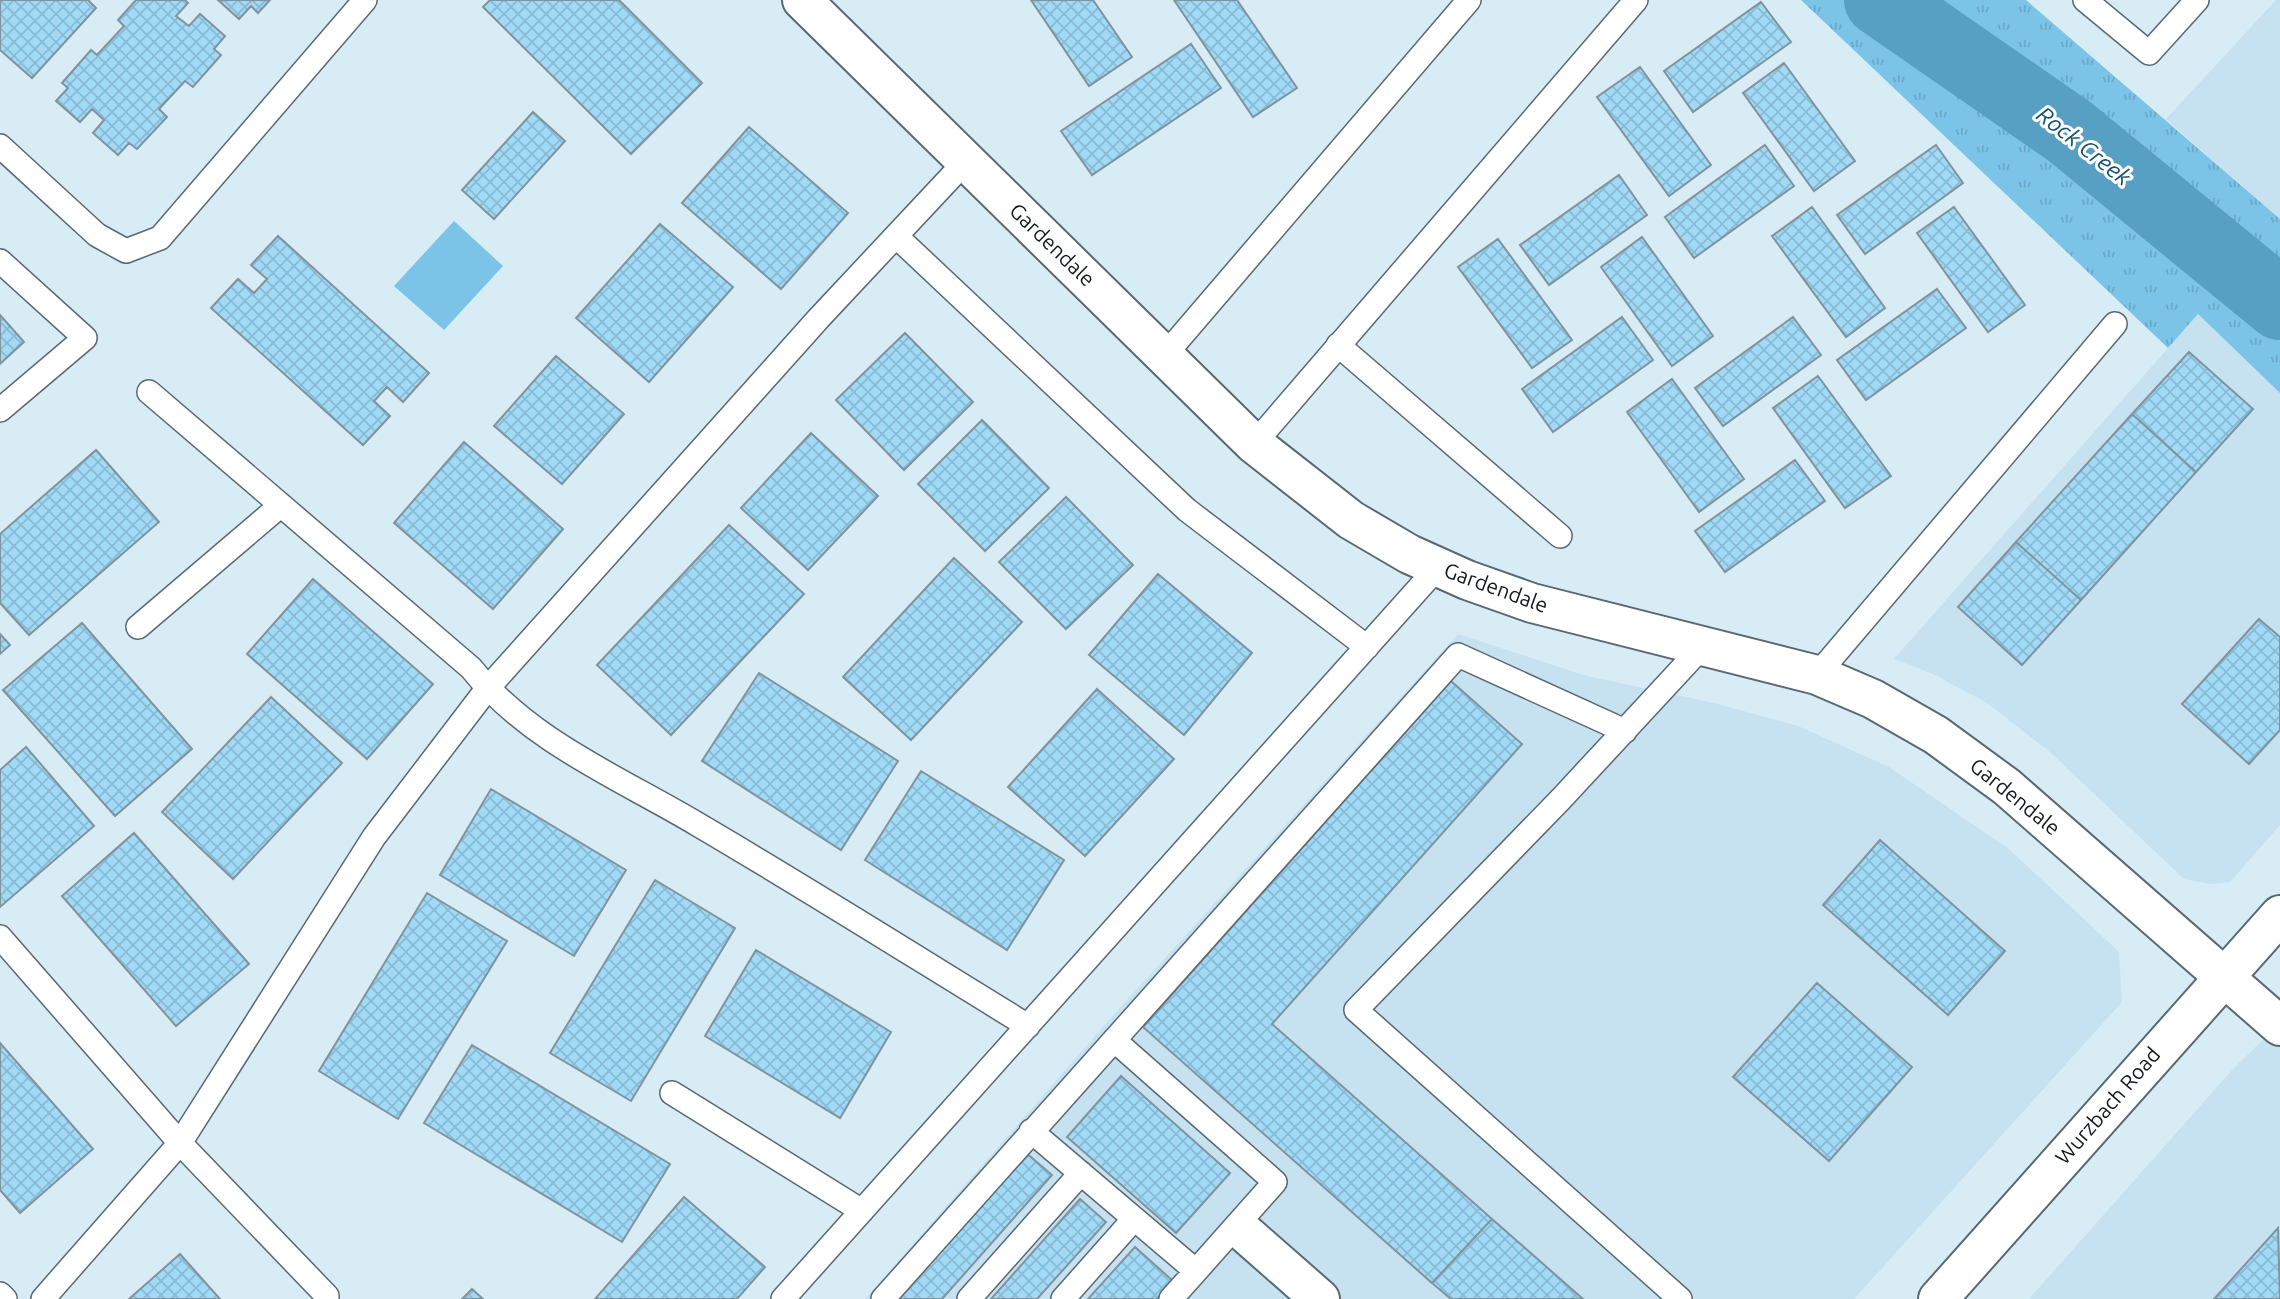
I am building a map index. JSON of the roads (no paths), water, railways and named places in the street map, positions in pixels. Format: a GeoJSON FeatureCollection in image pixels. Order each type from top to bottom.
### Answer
{"type":"FeatureCollection","features":[{"type":"Feature","properties":{"kind":"street","name":"Gardendale"},"geometry":{"type":"LineString","coordinates":[[802,0],[1254,444],[1352,520],[1409,554],[1532,603],[1817,675],[1873,699],[1936,735],[2007,787],[2280,1026]]}},
{"type":"Feature","properties":{"kind":"street","name":"Wurzbach Road"},"geometry":{"type":"LineString","coordinates":[[1938,1299],[2280,915]]}},
{"type":"Feature","properties":{"kind":"street"},"geometry":{"type":"LineString","coordinates":[[1241,1230],[1320,1299]]}},
{"type":"Feature","properties":{"kind":"lane"},"geometry":{"type":"LineString","coordinates":[[0,146],[97,235],[126,251],[160,238],[365,0]]}},
{"type":"Feature","properties":{"kind":"lane"},"geometry":{"type":"LineString","coordinates":[[1165,355],[1469,0]]}},
{"type":"Feature","properties":{"kind":"lane"},"geometry":{"type":"LineString","coordinates":[[1254,444],[1636,0]]}},
{"type":"Feature","properties":{"kind":"lane"},"geometry":{"type":"LineString","coordinates":[[2085,0],[2149,53],[2197,0]]}},
{"type":"Feature","properties":{"kind":"lane"},"geometry":{"type":"LineString","coordinates":[[43,1299],[180,1143],[374,837],[487,689],[966,161]]}},
{"type":"Feature","properties":{"kind":"lane"},"geometry":{"type":"LineString","coordinates":[[896,236],[1187,510],[1367,647]]}},
{"type":"Feature","properties":{"kind":"lane"},"geometry":{"type":"LineString","coordinates":[[0,261],[85,338],[0,411]]}},
{"type":"Feature","properties":{"kind":"lane"},"geometry":{"type":"LineString","coordinates":[[1817,675],[2115,324]]}},
{"type":"Feature","properties":{"kind":"lane"},"geometry":{"type":"LineString","coordinates":[[1338,345],[1560,536]]}},
{"type":"Feature","properties":{"kind":"lane"},"geometry":{"type":"LineString","coordinates":[[149,392],[471,668],[487,689],[528,727],[698,824],[1028,1026]]}},
{"type":"Feature","properties":{"kind":"lane"},"geometry":{"type":"LineString","coordinates":[[138,627],[281,505]]}},
{"type":"Feature","properties":{"kind":"lane"},"geometry":{"type":"LineString","coordinates":[[783,1299],[1438,567]]}},
{"type":"Feature","properties":{"kind":"lane"},"geometry":{"type":"LineString","coordinates":[[1680,1299],[1356,1010],[1625,731],[1702,647]]}},
{"type":"Feature","properties":{"kind":"lane"},"geometry":{"type":"LineString","coordinates":[[883,1299],[1458,655],[1625,731]]}},
{"type":"Feature","properties":{"kind":"lane"},"geometry":{"type":"LineString","coordinates":[[0,937],[180,1143],[327,1296]]}},
{"type":"Feature","properties":{"kind":"lane"},"geometry":{"type":"LineString","coordinates":[[1114,1040],[1275,1182],[1241,1230],[1196,1270],[1171,1299]]}},
{"type":"Feature","properties":{"kind":"lane"},"geometry":{"type":"LineString","coordinates":[[672,1093],[862,1211]]}},
{"type":"Feature","properties":{"kind":"lane"},"geometry":{"type":"LineString","coordinates":[[1031,1131],[1196,1270]]}},
{"type":"Feature","properties":{"kind":"lane"},"geometry":{"type":"LineString","coordinates":[[969,1299],[1081,1173]]}},
{"type":"Feature","properties":{"kind":"lane"},"geometry":{"type":"LineString","coordinates":[[1063,1299],[1134,1219]]}},
{"type":"Feature","properties":{"kind":"lane"},"geometry":{"type":"LineString","coordinates":[[0,1294],[5,1299]]}},
{"type":"Feature","properties":{"kind":"waterway","name":"Rock Creek"},"geometry":{"type":"LineString","coordinates":[[1880,0],[2069,131],[2280,304]]}}]}
